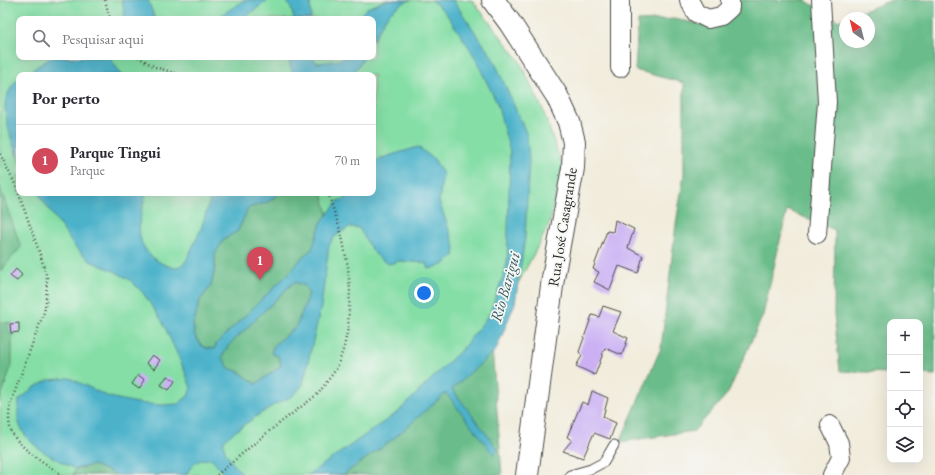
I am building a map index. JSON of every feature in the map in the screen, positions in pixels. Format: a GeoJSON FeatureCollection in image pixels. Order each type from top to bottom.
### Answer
{"type":"FeatureCollection","features":[{"type":"Feature","properties":{"kind":"street","name":"Rua José Casagrande"},"geometry":{"type":"LineString","coordinates":[[493,0],[510,23],[557,96],[568,122],[574,142],[573,168],[553,278],[526,475]]}},
{"type":"Feature","properties":{"kind":"street"},"geometry":{"type":"LineString","coordinates":[[620,0],[620,68]]}},
{"type":"Feature","properties":{"kind":"street"},"geometry":{"type":"LineString","coordinates":[[689,0],[696,13],[708,19],[721,16],[730,8],[730,0]]}},
{"type":"Feature","properties":{"kind":"street"},"geometry":{"type":"LineString","coordinates":[[817,234],[826,102],[821,0]]}},
{"type":"Feature","properties":{"kind":"street"},"geometry":{"type":"LineString","coordinates":[[830,425],[839,442],[841,458],[832,475]]}},
{"type":"Feature","properties":{"kind":"lane"},"geometry":{"type":"LineString","coordinates":[[570,475],[590,469],[604,462],[614,445]]}},
{"type":"Feature","properties":{"kind":"path"},"geometry":{"type":"LineString","coordinates":[[105,0],[109,16]]}},
{"type":"Feature","properties":{"kind":"path"},"geometry":{"type":"LineString","coordinates":[[143,60],[155,67],[171,72]]}},
{"type":"Feature","properties":{"kind":"path"},"geometry":{"type":"LineString","coordinates":[[0,154],[16,186]]}},
{"type":"Feature","properties":{"kind":"path"},"geometry":{"type":"LineString","coordinates":[[19,196],[47,278],[46,302],[44,312],[10,405],[9,421],[12,432],[22,446],[62,475]]}},
{"type":"Feature","properties":{"kind":"path"},"geometry":{"type":"LineString","coordinates":[[217,475],[268,432],[318,394],[337,368],[344,347],[350,310],[348,267],[342,236],[329,196]]}},
{"type":"Feature","properties":{"kind":"green space"},"geometry":{"type":"Polygon","coordinates":[[[0,0],[472,0],[519,60],[543,110],[563,168],[549,225],[491,335],[325,475],[0,475],[0,0]]]}},
{"type":"Feature","properties":{"kind":"green space"},"geometry":{"type":"Polygon","coordinates":[[[739,0],[805,0],[839,21],[839,48],[875,48],[875,12],[861,12],[892,0],[935,0],[935,375],[923,374],[923,319],[887,319],[887,373],[840,371],[834,314],[835,230],[787,210],[763,315],[728,393],[694,431],[620,442],[661,348],[676,224],[684,174],[684,83],[635,70],[638,21],[675,19],[713,27],[739,0]]]}},
{"type":"Feature","properties":{"kind":"green space"},"geometry":{"type":"Polygon","coordinates":[[[0,188],[21,247],[0,271],[0,188]]]}},
{"type":"Feature","properties":{"kind":"green space"},"geometry":{"type":"Polygon","coordinates":[[[276,196],[323,196],[328,214],[321,223],[312,250],[302,257],[293,269],[217,343],[214,349],[206,348],[201,345],[195,336],[193,325],[200,300],[211,286],[215,267],[214,254],[224,239],[238,231],[248,208],[268,202],[276,196]]]}},
{"type":"Feature","properties":{"kind":"green space"},"geometry":{"type":"Polygon","coordinates":[[[294,282],[304,285],[309,294],[296,328],[274,345],[271,353],[279,357],[281,366],[256,384],[239,372],[229,368],[222,358],[228,346],[294,282]]]}},
{"type":"Feature","properties":{"kind":"green space"},"geometry":{"type":"Polygon","coordinates":[[[0,322],[12,323],[12,364],[0,400],[0,322]]]}},
{"type":"Feature","properties":{"kind":"green space"},"geometry":{"type":"Polygon","coordinates":[[[491,335],[502,475],[328,475],[491,335]]]}},
{"type":"Feature","properties":{"kind":"green space"},"geometry":{"type":"Polygon","coordinates":[[[94,465],[117,475],[73,475],[75,469],[94,465]]]}},
{"type":"Feature","properties":{"kind":"water"},"geometry":{"type":"Polygon","coordinates":[[[122,0],[148,0],[154,16],[125,16],[122,0]]]}},
{"type":"Feature","properties":{"kind":"water"},"geometry":{"type":"Polygon","coordinates":[[[245,0],[268,0],[247,16],[220,16],[245,0]]]}},
{"type":"Feature","properties":{"kind":"water"},"geometry":{"type":"Polygon","coordinates":[[[286,0],[310,0],[311,16],[293,16],[291,8],[286,0]]]}},
{"type":"Feature","properties":{"kind":"water"},"geometry":{"type":"Polygon","coordinates":[[[387,0],[410,0],[396,8],[387,16],[376,36],[376,16],[359,16],[367,8],[387,0]]]}},
{"type":"Feature","properties":{"kind":"water","name":"Rio Barigui"},"geometry":{"type":"Polygon","coordinates":[[[431,0],[453,0],[493,58],[527,135],[529,161],[525,238],[515,303],[496,350],[452,389],[498,449],[494,455],[446,393],[393,439],[343,475],[308,475],[398,412],[464,347],[490,313],[507,265],[510,152],[497,103],[471,50],[445,12],[431,0]]]}},
{"type":"Feature","properties":{"kind":"water"},"geometry":{"type":"Polygon","coordinates":[[[47,60],[111,60],[120,72],[29,72],[47,60]]]}},
{"type":"Feature","properties":{"kind":"water"},"geometry":{"type":"Polygon","coordinates":[[[290,60],[314,60],[318,63],[340,60],[362,60],[353,72],[293,72],[290,67],[290,60]]]}},
{"type":"Feature","properties":{"kind":"water"},"geometry":{"type":"Polygon","coordinates":[[[16,82],[16,152],[10,133],[5,106],[9,91],[16,82]]]}},
{"type":"Feature","properties":{"kind":"water"},"geometry":{"type":"Polygon","coordinates":[[[418,147],[434,159],[443,174],[439,201],[455,247],[454,256],[443,265],[429,269],[426,263],[399,261],[389,264],[379,258],[368,244],[359,228],[349,227],[333,238],[329,246],[321,307],[303,384],[292,396],[265,411],[224,440],[227,455],[243,475],[225,475],[212,459],[196,462],[186,475],[117,475],[94,465],[75,469],[40,450],[26,436],[18,419],[19,400],[35,387],[49,380],[70,378],[109,397],[137,403],[160,405],[178,404],[188,396],[191,388],[162,321],[143,293],[130,280],[116,272],[90,261],[74,246],[40,196],[145,196],[140,218],[140,234],[142,242],[145,249],[151,256],[163,264],[176,268],[185,263],[201,229],[211,196],[276,196],[268,202],[248,208],[238,231],[224,239],[215,254],[215,267],[211,286],[200,300],[193,325],[195,336],[201,345],[206,348],[214,349],[217,343],[293,269],[302,257],[312,249],[321,223],[338,201],[349,196],[376,196],[376,161],[418,147]],[[294,282],[228,346],[222,357],[229,368],[239,372],[256,384],[281,366],[279,357],[271,353],[274,345],[296,327],[309,294],[304,285],[294,282]]]}},
{"type":"Feature","properties":{"kind":"building"},"geometry":{"type":"Polygon","coordinates":[[[615,220],[634,229],[628,248],[643,256],[638,273],[619,266],[610,290],[594,282],[599,272],[593,269],[607,231],[613,232],[615,220]]]}},
{"type":"Feature","properties":{"kind":"building"},"geometry":{"type":"Polygon","coordinates":[[[16,269],[22,275],[17,281],[10,276],[16,269]]]}},
{"type":"Feature","properties":{"kind":"building"},"geometry":{"type":"Polygon","coordinates":[[[603,306],[621,312],[613,331],[628,338],[622,355],[605,348],[595,375],[576,366],[582,356],[579,352],[592,315],[599,317],[603,306]]]}},
{"type":"Feature","properties":{"kind":"building"},"geometry":{"type":"Polygon","coordinates":[[[19,323],[19,332],[11,333],[10,324],[19,323]]]}},
{"type":"Feature","properties":{"kind":"building"},"geometry":{"type":"Polygon","coordinates":[[[152,355],[160,360],[154,369],[146,363],[152,355]]]}},
{"type":"Feature","properties":{"kind":"building"},"geometry":{"type":"Polygon","coordinates":[[[138,375],[145,380],[139,389],[132,384],[138,375]]]}},
{"type":"Feature","properties":{"kind":"building"},"geometry":{"type":"Polygon","coordinates":[[[167,376],[175,381],[169,390],[161,385],[167,376]]]}},
{"type":"Feature","properties":{"kind":"building"},"geometry":{"type":"Polygon","coordinates":[[[592,391],[608,398],[603,417],[616,423],[610,439],[594,433],[583,458],[563,451],[572,440],[567,437],[582,402],[588,405],[592,391]]]}},
{"type":"Feature","properties":{"kind":"place","name":"Parque Tingui"},"geometry":{"type":"Point","coordinates":[260,280]}}]}
